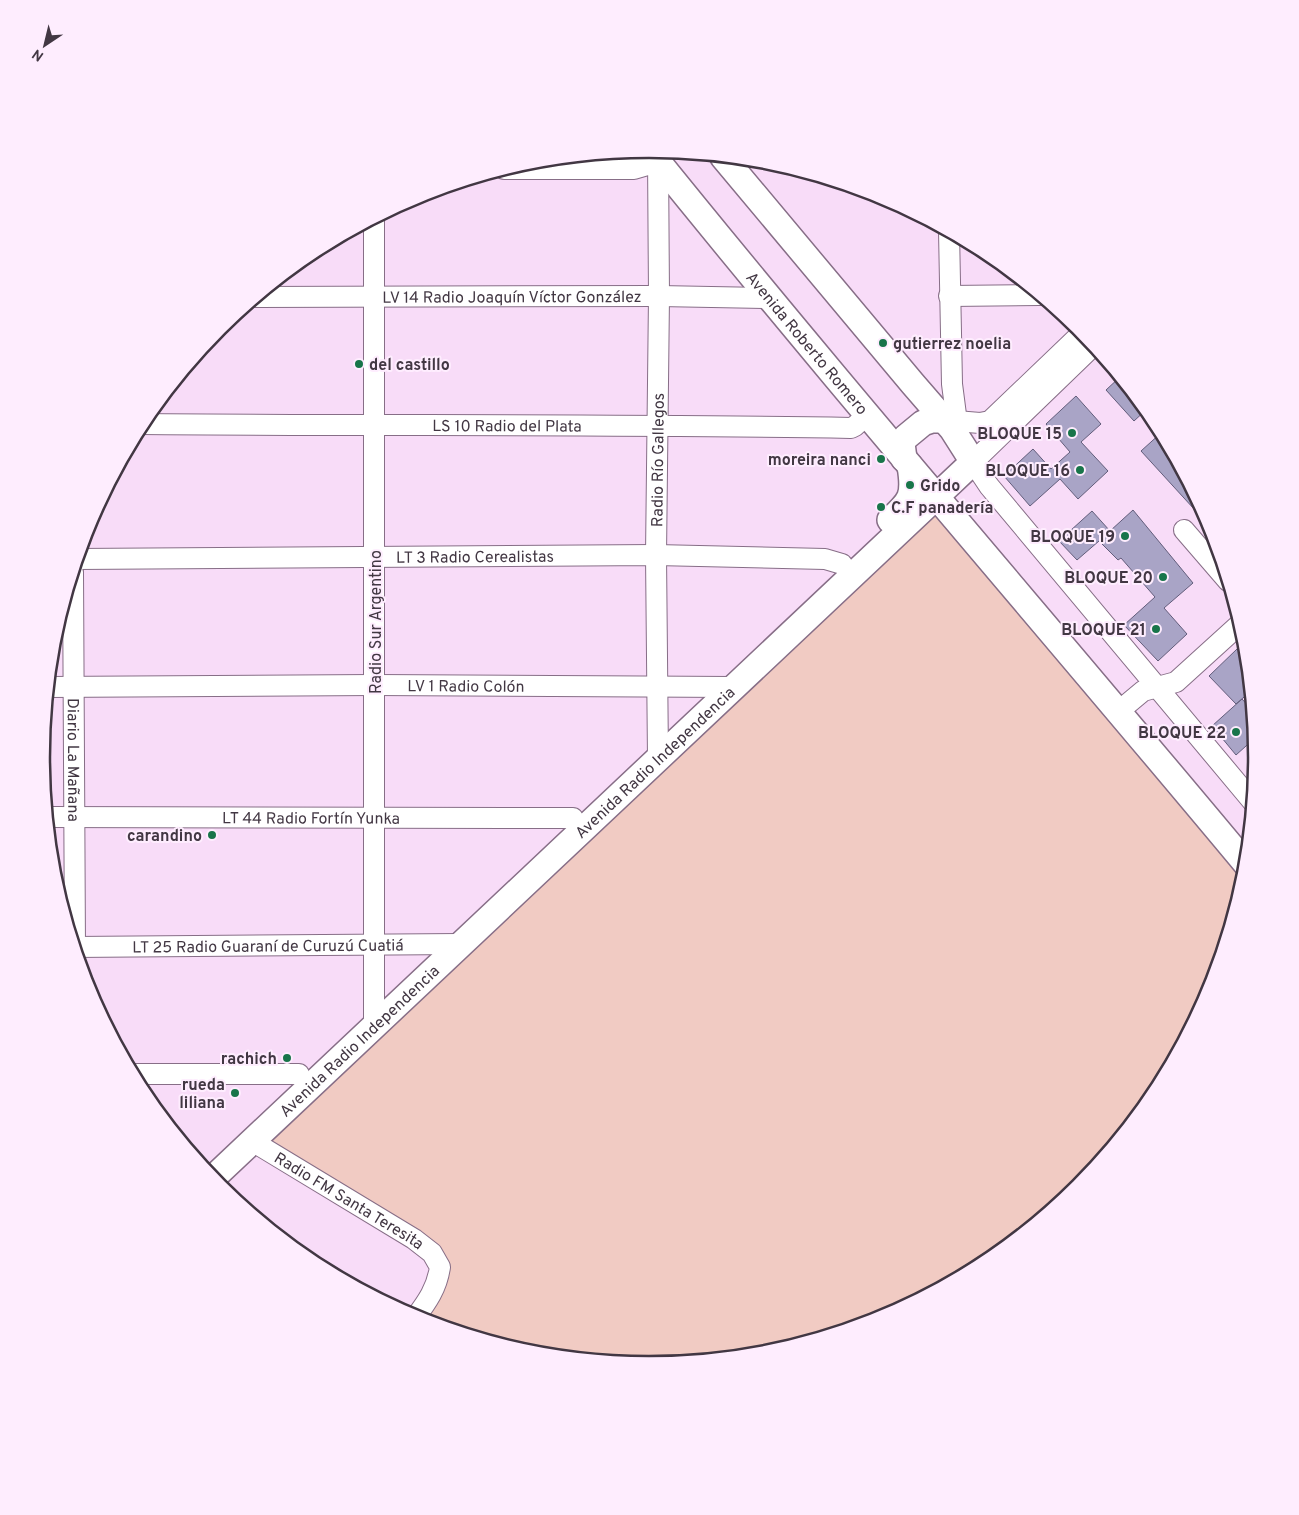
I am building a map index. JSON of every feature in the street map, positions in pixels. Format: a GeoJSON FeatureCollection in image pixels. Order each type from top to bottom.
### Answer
{"type":"FeatureCollection","features":[{"type":"Feature","properties":{"kind":"main road","name":"Avenida Roberto Romero"},"geometry":{"type":"LineString","coordinates":[[658,158],[770,298],[935,497],[1119,711],[1240,856]]}},
{"type":"Feature","properties":{"kind":"main road"},"geometry":{"type":"LineString","coordinates":[[729,163],[944,422],[973,462]]}},
{"type":"Feature","properties":{"kind":"main road","name":"Avenida Radio Independencia"},"geometry":{"type":"LineString","coordinates":[[722,687],[842,564],[905,505],[913,490],[902,443],[906,437],[944,422]]}},
{"type":"Feature","properties":{"kind":"main road","name":"Avenida Radio Independencia"},"geometry":{"type":"LineString","coordinates":[[218,1173],[373,1016],[722,687],[973,462]]}},
{"type":"Feature","properties":{"kind":"main road","name":"Avenida Roberto Romero"},"geometry":{"type":"LineString","coordinates":[[954,479],[950,488],[950,502],[968,536]]}},
{"type":"Feature","properties":{"kind":"main road","name":"Avenida Radio Independencia"},"geometry":{"type":"LineString","coordinates":[[450,944],[574,818],[658,748]]}},
{"type":"Feature","properties":{"kind":"main road","name":"Avenida Radio Independencia"},"geometry":{"type":"LineString","coordinates":[[206,1160],[299,1074],[373,1016]]}},
{"type":"Feature","properties":{"kind":"street"},"geometry":{"type":"LineString","coordinates":[[538,169],[634,169],[649,158]]}},
{"type":"Feature","properties":{"kind":"street","name":"Radio Río Gallegos"},"geometry":{"type":"LineString","coordinates":[[655,158],[659,296],[656,555],[658,748]]}},
{"type":"Feature","properties":{"kind":"street","name":"Radio Sur Argentino"},"geometry":{"type":"LineString","coordinates":[[373,1016],[375,817],[374,225]]}},
{"type":"Feature","properties":{"kind":"street"},"geometry":{"type":"LineString","coordinates":[[950,239],[949,296],[952,384],[948,392],[944,422],[980,423],[990,421],[1077,338]]}},
{"type":"Feature","properties":{"kind":"street"},"geometry":{"type":"LineString","coordinates":[[949,296],[1030,295]]}},
{"type":"Feature","properties":{"kind":"street","name":"LV 14 Radio Joaquín Víctor González"},"geometry":{"type":"LineString","coordinates":[[266,297],[659,296],[770,298]]}},
{"type":"Feature","properties":{"kind":"street","name":"Avenida Radio Independencia"},"geometry":{"type":"LineString","coordinates":[[973,462],[1089,350]]}},
{"type":"Feature","properties":{"kind":"street","name":"LS 10 Radio del Plata"},"geometry":{"type":"LineString","coordinates":[[151,424],[374,426],[658,424],[851,428],[868,414]]}},
{"type":"Feature","properties":{"kind":"street"},"geometry":{"type":"LineString","coordinates":[[973,462],[989,486],[1248,796]]}},
{"type":"Feature","properties":{"kind":"street"},"geometry":{"type":"LineString","coordinates":[[1184,530],[1219,570]]}},
{"type":"Feature","properties":{"kind":"street","name":"LT 3 Radio Cerealistas"},"geometry":{"type":"LineString","coordinates":[[84,559],[656,555],[826,559],[842,564]]}},
{"type":"Feature","properties":{"kind":"street","name":"Diario La Mañana"},"geometry":{"type":"LineString","coordinates":[[73,592],[75,928]]}},
{"type":"Feature","properties":{"kind":"street"},"geometry":{"type":"LineString","coordinates":[[1119,711],[1143,691],[1176,682],[1235,630]]}},
{"type":"Feature","properties":{"kind":"street","name":"LV 1 Radio Colón"},"geometry":{"type":"LineString","coordinates":[[54,687],[657,685],[722,687]]}},
{"type":"Feature","properties":{"kind":"street","name":"LT 44 Radio Fortín Yunka"},"geometry":{"type":"LineString","coordinates":[[53,817],[574,818]]}},
{"type":"Feature","properties":{"kind":"street","name":"LT 25 Radio Guaraní de Curuzú Cuatiá"},"geometry":{"type":"LineString","coordinates":[[81,947],[450,944]]}},
{"type":"Feature","properties":{"kind":"street"},"geometry":{"type":"LineString","coordinates":[[140,1074],[299,1074]]}},
{"type":"Feature","properties":{"kind":"street","name":"Radio FM Santa Teresita"},"geometry":{"type":"LineString","coordinates":[[252,1140],[414,1238],[432,1253],[440,1267],[438,1281],[431,1296],[420,1311]]}},
{"type":"Feature","properties":{"kind":"shaded area"},"geometry":{"type":"Polygon","coordinates":[[[934,504],[1238,867],[1229,913],[1217,950],[1187,1023],[1148,1091],[1100,1153],[1045,1208],[983,1256],[915,1295],[879,1311],[805,1337],[728,1352],[689,1356],[610,1356],[571,1352],[533,1345],[494,1337],[457,1325],[422,1312],[443,1267],[256,1141],[934,504]]]}},
{"type":"Feature","properties":{"kind":"building"},"geometry":{"type":"Polygon","coordinates":[[[1115,381],[1141,415],[1134,421],[1106,390],[1115,381]]]}},
{"type":"Feature","properties":{"kind":"building"},"geometry":{"type":"Polygon","coordinates":[[[1076,396],[1101,424],[1081,442],[1108,471],[1078,499],[1060,479],[1030,506],[1004,476],[1033,449],[1051,469],[1070,452],[1046,424],[1076,396]]]}},
{"type":"Feature","properties":{"kind":"building"},"geometry":{"type":"Polygon","coordinates":[[[1156,437],[1169,458],[1195,510],[1141,451],[1156,437]]]}},
{"type":"Feature","properties":{"kind":"building"},"geometry":{"type":"Polygon","coordinates":[[[1133,510],[1193,583],[1164,608],[1187,634],[1158,661],[1124,625],[1155,597],[1121,558],[1118,560],[1099,541],[1077,560],[1059,541],[1092,511],[1110,531],[1133,510]]]}},
{"type":"Feature","properties":{"kind":"building"},"geometry":{"type":"Polygon","coordinates":[[[1237,649],[1246,696],[1236,704],[1209,676],[1237,649]]]}},
{"type":"Feature","properties":{"kind":"building","name":"BLOQUE 22"},"geometry":{"type":"Polygon","coordinates":[[[1242,699],[1247,704],[1249,744],[1236,755],[1212,726],[1242,699]]]}},
{"type":"Feature","properties":{"kind":"place","name":"gutierrez noelia"},"geometry":{"type":"Point","coordinates":[883,343]}},
{"type":"Feature","properties":{"kind":"place","name":"del castillo"},"geometry":{"type":"Point","coordinates":[359,364]}},
{"type":"Feature","properties":{"kind":"place","name":"BLOQUE 15"},"geometry":{"type":"Point","coordinates":[1072,433]}},
{"type":"Feature","properties":{"kind":"place","name":"moreira nanci"},"geometry":{"type":"Point","coordinates":[881,459]}},
{"type":"Feature","properties":{"kind":"place","name":"BLOQUE 16"},"geometry":{"type":"Point","coordinates":[1080,470]}},
{"type":"Feature","properties":{"kind":"place","name":"Grido"},"geometry":{"type":"Point","coordinates":[910,485]}},
{"type":"Feature","properties":{"kind":"place","name":"C.F panadería"},"geometry":{"type":"Point","coordinates":[881,507]}},
{"type":"Feature","properties":{"kind":"place","name":"BLOQUE 19"},"geometry":{"type":"Point","coordinates":[1125,536]}},
{"type":"Feature","properties":{"kind":"place","name":"BLOQUE 20"},"geometry":{"type":"Point","coordinates":[1163,577]}},
{"type":"Feature","properties":{"kind":"place","name":"BLOQUE 21"},"geometry":{"type":"Point","coordinates":[1156,629]}},
{"type":"Feature","properties":{"kind":"place","name":"BLOQUE 22"},"geometry":{"type":"Point","coordinates":[1236,732]}},
{"type":"Feature","properties":{"kind":"place","name":"carandino"},"geometry":{"type":"Point","coordinates":[212,835]}},
{"type":"Feature","properties":{"kind":"place","name":"rachich"},"geometry":{"type":"Point","coordinates":[287,1058]}},
{"type":"Feature","properties":{"kind":"place","name":"rueda liliana"},"geometry":{"type":"Point","coordinates":[235,1093]}}]}
